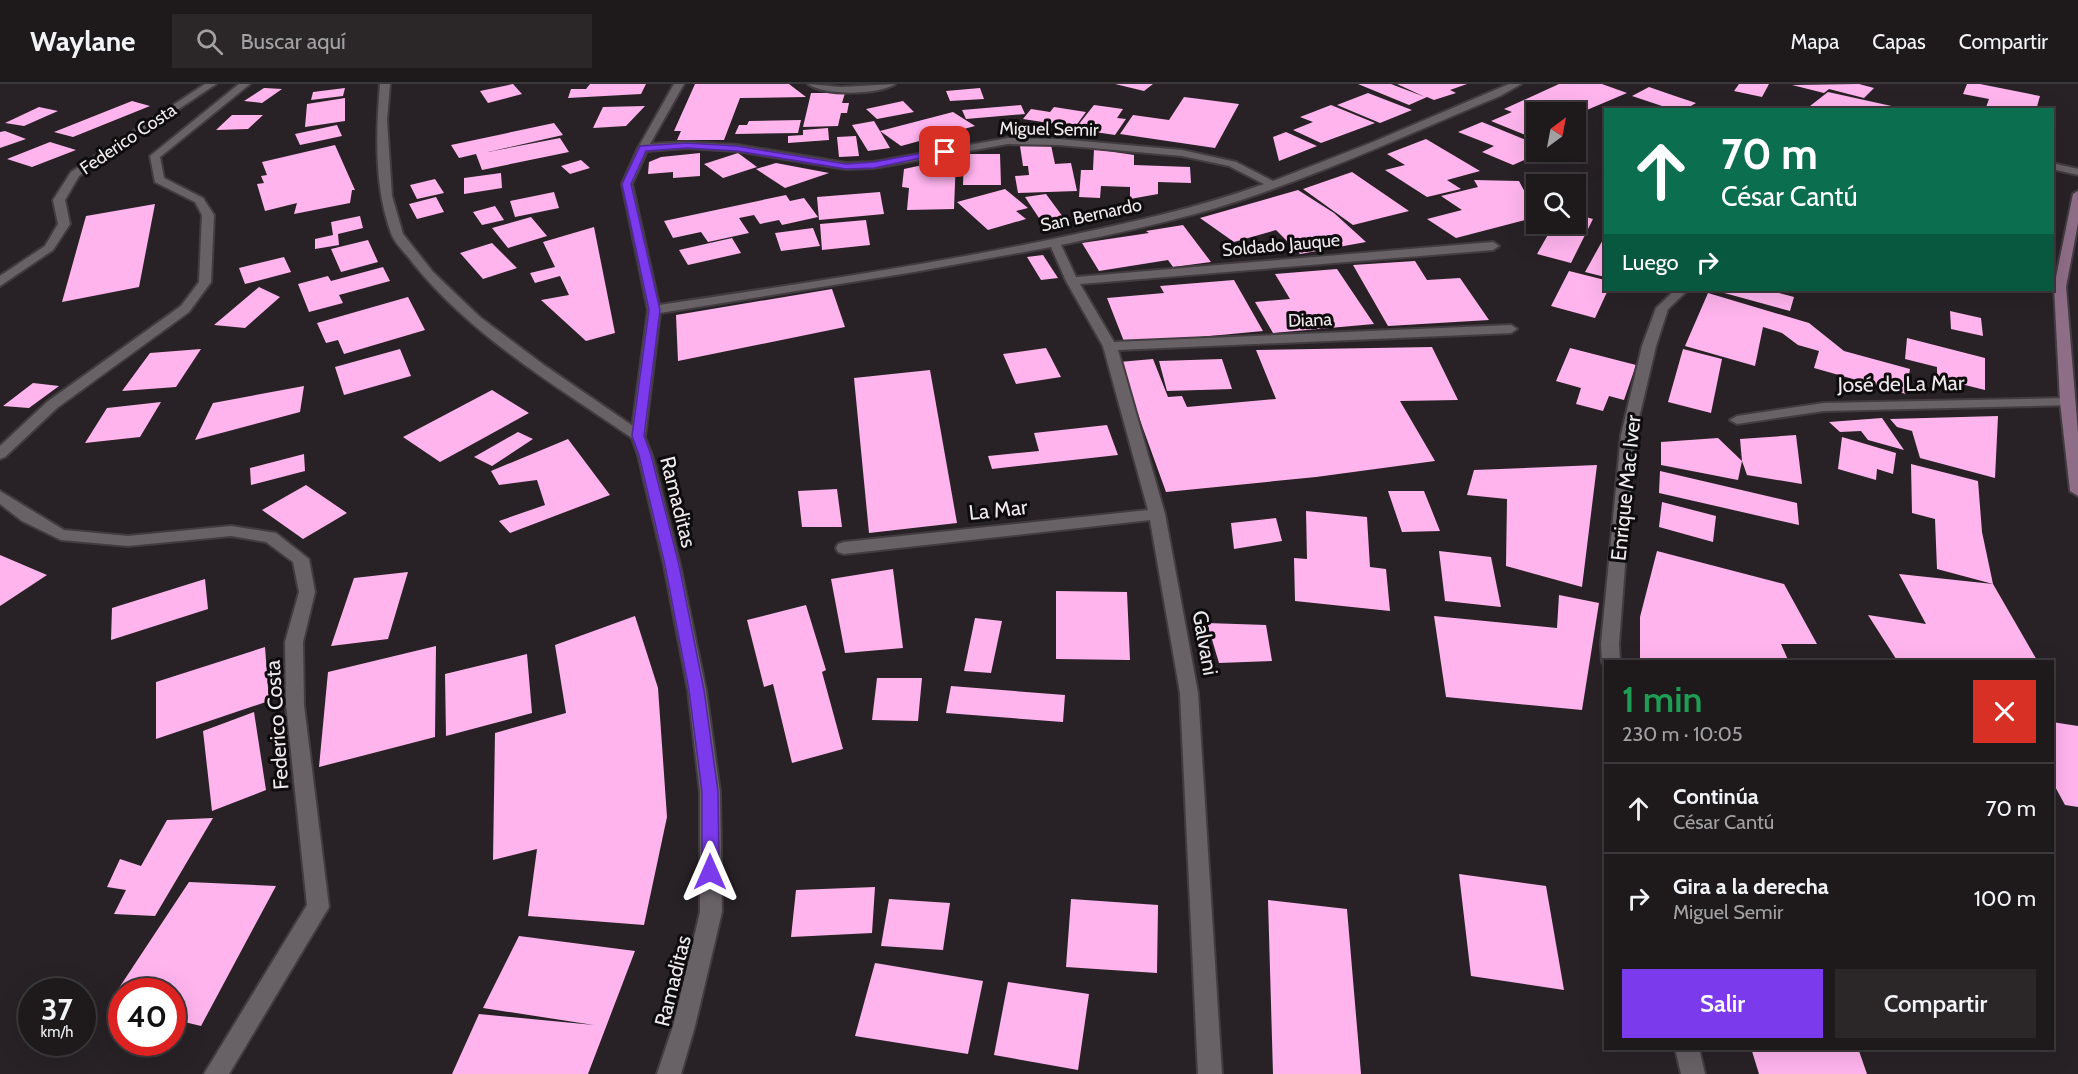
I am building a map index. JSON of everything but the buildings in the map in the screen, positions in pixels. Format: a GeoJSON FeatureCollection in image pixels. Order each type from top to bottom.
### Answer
{"type":"FeatureCollection","features":[{"type":"Feature","properties":{"kind":"main road"},"geometry":{"type":"LineString","coordinates":[[2078,194],[2056,286],[2078,491]]}},
{"type":"Feature","properties":{"kind":"street","name":"Federico Costa"},"geometry":{"type":"LineString","coordinates":[[0,282],[49,248],[64,224],[59,200],[75,174],[211,84]]}},
{"type":"Feature","properties":{"kind":"street","name":"Federico Costa"},"geometry":{"type":"LineString","coordinates":[[0,454],[52,405],[185,309],[205,282],[208,215],[199,200],[159,180],[155,156],[245,84]]}},
{"type":"Feature","properties":{"kind":"street","name":"Ramaditas"},"geometry":{"type":"LineString","coordinates":[[385,84],[382,120],[387,196],[397,235],[429,275],[475,320],[638,436],[645,455],[672,565],[697,690],[710,792],[711,912],[684,1026],[669,1074]]}},
{"type":"Feature","properties":{"kind":"street"},"geometry":{"type":"LineString","coordinates":[[638,436],[654,310],[627,184],[643,148],[680,84]]}},
{"type":"Feature","properties":{"kind":"street"},"geometry":{"type":"LineString","coordinates":[[813,84],[838,90],[890,84]]}},
{"type":"Feature","properties":{"kind":"street","name":"San Bernardo"},"geometry":{"type":"LineString","coordinates":[[654,310],[921,267],[1054,242],[1172,216],[1273,185],[1497,94],[1516,84]]}},
{"type":"Feature","properties":{"kind":"street","name":"Miguel Semir"},"geometry":{"type":"LineString","coordinates":[[643,148],[687,145],[737,148],[846,166],[874,165],[1008,141],[1059,142],[1182,153],[1232,164],[1273,185]]}},
{"type":"Feature","properties":{"kind":"street"},"geometry":{"type":"LineString","coordinates":[[2054,166],[2078,172]]}},
{"type":"Feature","properties":{"kind":"street","name":"Galvani"},"geometry":{"type":"LineString","coordinates":[[1054,242],[1072,281],[1110,346],[1157,514],[1189,693],[1210,1074]]}},
{"type":"Feature","properties":{"kind":"street","name":"Soldado Jauque"},"geometry":{"type":"LineString","coordinates":[[1072,281],[1492,246]]}},
{"type":"Feature","properties":{"kind":"street","name":"Enrique Mac Iver"},"geometry":{"type":"LineString","coordinates":[[1611,660],[1610,644],[1628,435],[1649,346],[1662,308],[1681,291]]}},
{"type":"Feature","properties":{"kind":"street","name":"Diana"},"geometry":{"type":"LineString","coordinates":[[1110,346],[1511,329]]}},
{"type":"Feature","properties":{"kind":"street","name":"José de La Mar"},"geometry":{"type":"LineString","coordinates":[[1737,420],[1824,407],[2067,402]]}},
{"type":"Feature","properties":{"kind":"street","name":"Federico Costa"},"geometry":{"type":"LineString","coordinates":[[0,496],[28,517],[62,535],[128,540],[231,531],[270,537],[301,559],[307,592],[294,642],[295,705],[318,907],[216,1074]]}},
{"type":"Feature","properties":{"kind":"street","name":"La Mar"},"geometry":{"type":"LineString","coordinates":[[844,548],[1157,514]]}},
{"type":"Feature","properties":{"kind":"street"},"geometry":{"type":"LineString","coordinates":[[1687,1050],[1693,1074]]}},
{"type":"Feature","properties":{"kind":"route"},"geometry":{"type":"LineString","coordinates":[[710,872],[710,792],[697,690],[672,565],[645,455],[638,436],[654,310],[632,216],[627,184],[643,148],[687,145],[737,148],[810,162],[846,166],[874,165],[945,152]]}}]}
